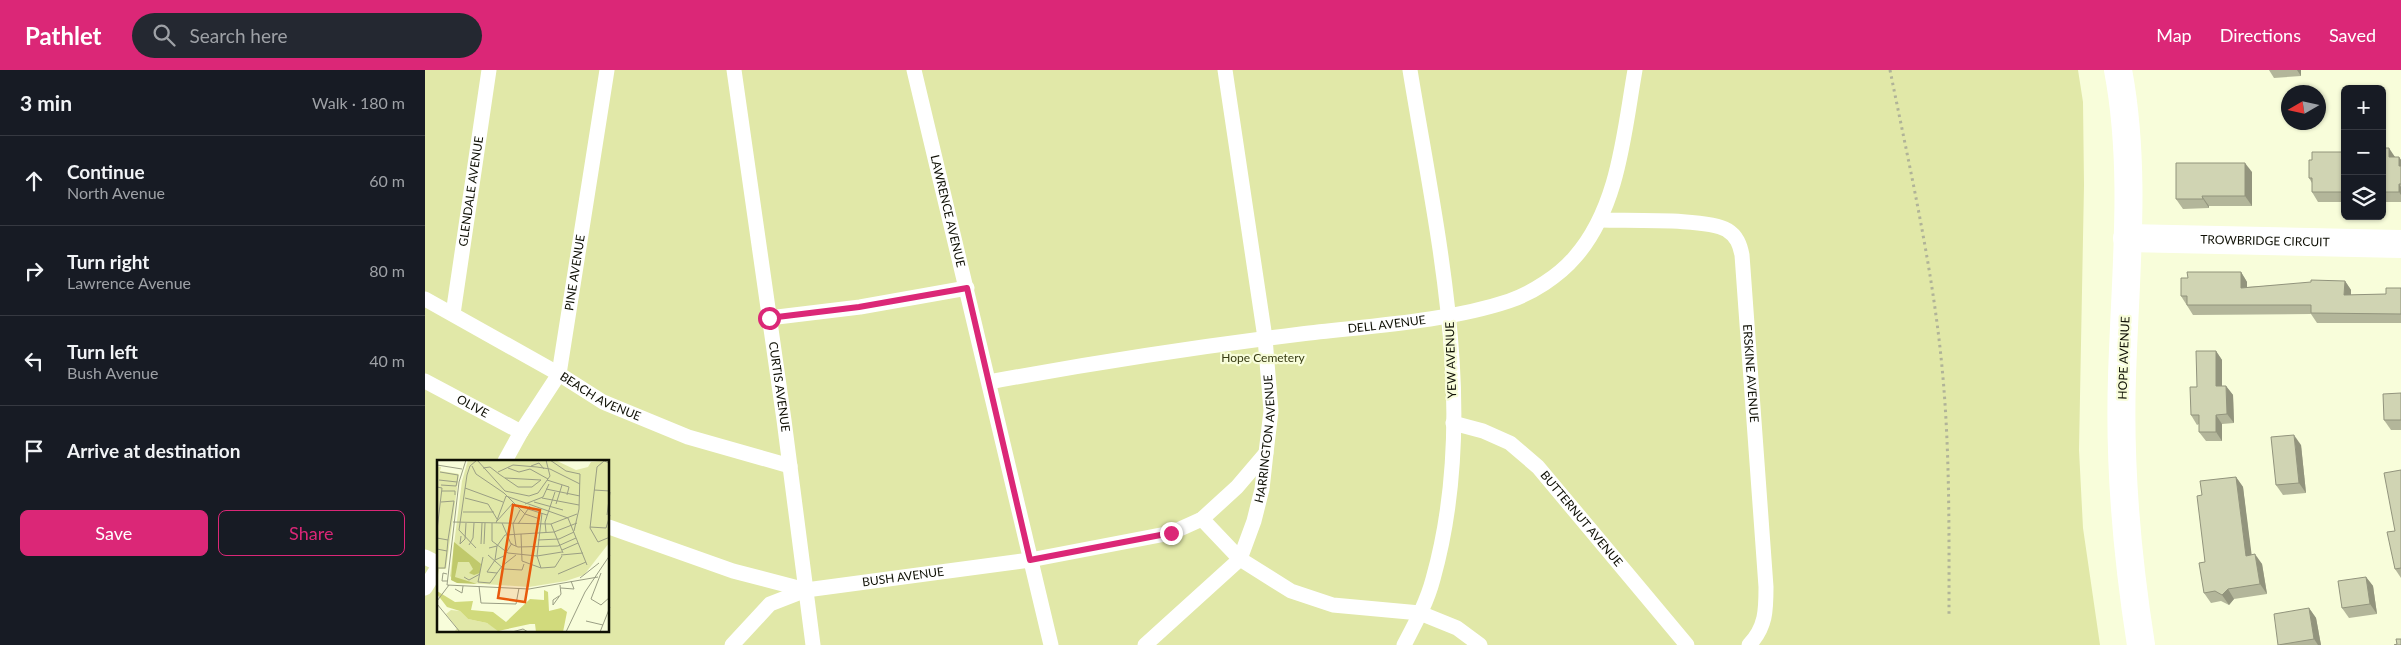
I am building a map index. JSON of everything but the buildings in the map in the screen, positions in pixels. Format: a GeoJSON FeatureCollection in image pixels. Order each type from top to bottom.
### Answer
{"type":"FeatureCollection","features":[{"type":"Feature","properties":{"kind":"main road","name":"HOPE AVENUE"},"geometry":{"type":"LineString","coordinates":[[2118,70],[2128,164],[2122,378],[2124,507],[2141,645]]}},
{"type":"Feature","properties":{"kind":"main road","name":"TROWBRIDGE CIRCUIT"},"geometry":{"type":"LineString","coordinates":[[2127,238],[2401,244]]}},
{"type":"Feature","properties":{"kind":"lane","name":"GLENDALE AVENUE"},"geometry":{"type":"LineString","coordinates":[[453,314],[489,70]]}},
{"type":"Feature","properties":{"kind":"lane","name":"PINE AVENUE"},"geometry":{"type":"LineString","coordinates":[[506,460],[521,432],[559,374],[607,70]]}},
{"type":"Feature","properties":{"kind":"lane","name":"CURTIS AVENUE"},"geometry":{"type":"LineString","coordinates":[[734,70],[790,466],[813,645]]}},
{"type":"Feature","properties":{"kind":"lane","name":"LAWRENCE AVENUE"},"geometry":{"type":"LineString","coordinates":[[914,70],[1051,645]]}},
{"type":"Feature","properties":{"kind":"lane","name":"HARRINGTON AVENUE"},"geometry":{"type":"LineString","coordinates":[[1145,645],[1240,559],[1254,521],[1262,489],[1271,411],[1265,338],[1225,70]]}},
{"type":"Feature","properties":{"kind":"lane","name":"YEW AVENUE"},"geometry":{"type":"LineString","coordinates":[[1404,645],[1433,581],[1445,532],[1453,423],[1450,315],[1411,70]]}},
{"type":"Feature","properties":{"kind":"lane","name":"DELL AVENUE"},"geometry":{"type":"LineString","coordinates":[[989,382],[1102,361],[1450,315],[1509,301],[1547,281],[1575,257],[1601,220],[1617,165],[1635,70]]}},
{"type":"Feature","properties":{"kind":"lane","name":"ERSKINE AVENUE"},"geometry":{"type":"LineString","coordinates":[[1601,220],[1697,223],[1726,229],[1739,241],[1743,255],[1766,587],[1766,618],[1758,636],[1749,645]]}},
{"type":"Feature","properties":{"kind":"lane"},"geometry":{"type":"LineString","coordinates":[[769,318],[859,307],[967,288]]}},
{"type":"Feature","properties":{"kind":"lane","name":"BEACH AVENUE"},"geometry":{"type":"LineString","coordinates":[[425,299],[559,374],[603,402],[688,437],[790,466]]}},
{"type":"Feature","properties":{"kind":"lane","name":"OLIVE"},"geometry":{"type":"LineString","coordinates":[[425,381],[521,432]]}},
{"type":"Feature","properties":{"kind":"lane","name":"BUTTERNUT AVENUE"},"geometry":{"type":"LineString","coordinates":[[1453,423],[1483,431],[1510,443],[1538,466],[1687,645]]}},
{"type":"Feature","properties":{"kind":"lane","name":"BUSH AVENUE"},"geometry":{"type":"LineString","coordinates":[[610,527],[733,572],[806,590],[1030,560],[1171,533],[1202,519],[1237,487],[1267,453]]}},
{"type":"Feature","properties":{"kind":"lane"},"geometry":{"type":"LineString","coordinates":[[1202,519],[1240,559],[1291,591],[1333,605],[1420,613],[1457,628],[1480,645]]}},
{"type":"Feature","properties":{"kind":"lane"},"geometry":{"type":"LineString","coordinates":[[425,557],[437,564]]}},
{"type":"Feature","properties":{"kind":"lane"},"geometry":{"type":"LineString","coordinates":[[425,588],[437,568]]}},
{"type":"Feature","properties":{"kind":"lane"},"geometry":{"type":"LineString","coordinates":[[732,645],[770,604],[806,590]]}},
{"type":"Feature","properties":{"kind":"path"},"geometry":{"type":"LineString","coordinates":[[1890,70],[1928,256],[1941,358],[1949,476],[1949,614]]}},
{"type":"Feature","properties":{"kind":"green space","name":"Hope Cemetery"},"geometry":{"type":"Polygon","coordinates":[[[425,70],[2078,70],[2083,102],[2084,185],[2079,450],[2083,528],[2100,645],[425,645],[425,70]]]}},
{"type":"Feature","properties":{"kind":"route"},"geometry":{"type":"LineString","coordinates":[[769,318],[859,307],[967,288],[1030,560],[1171,533]]}}]}
